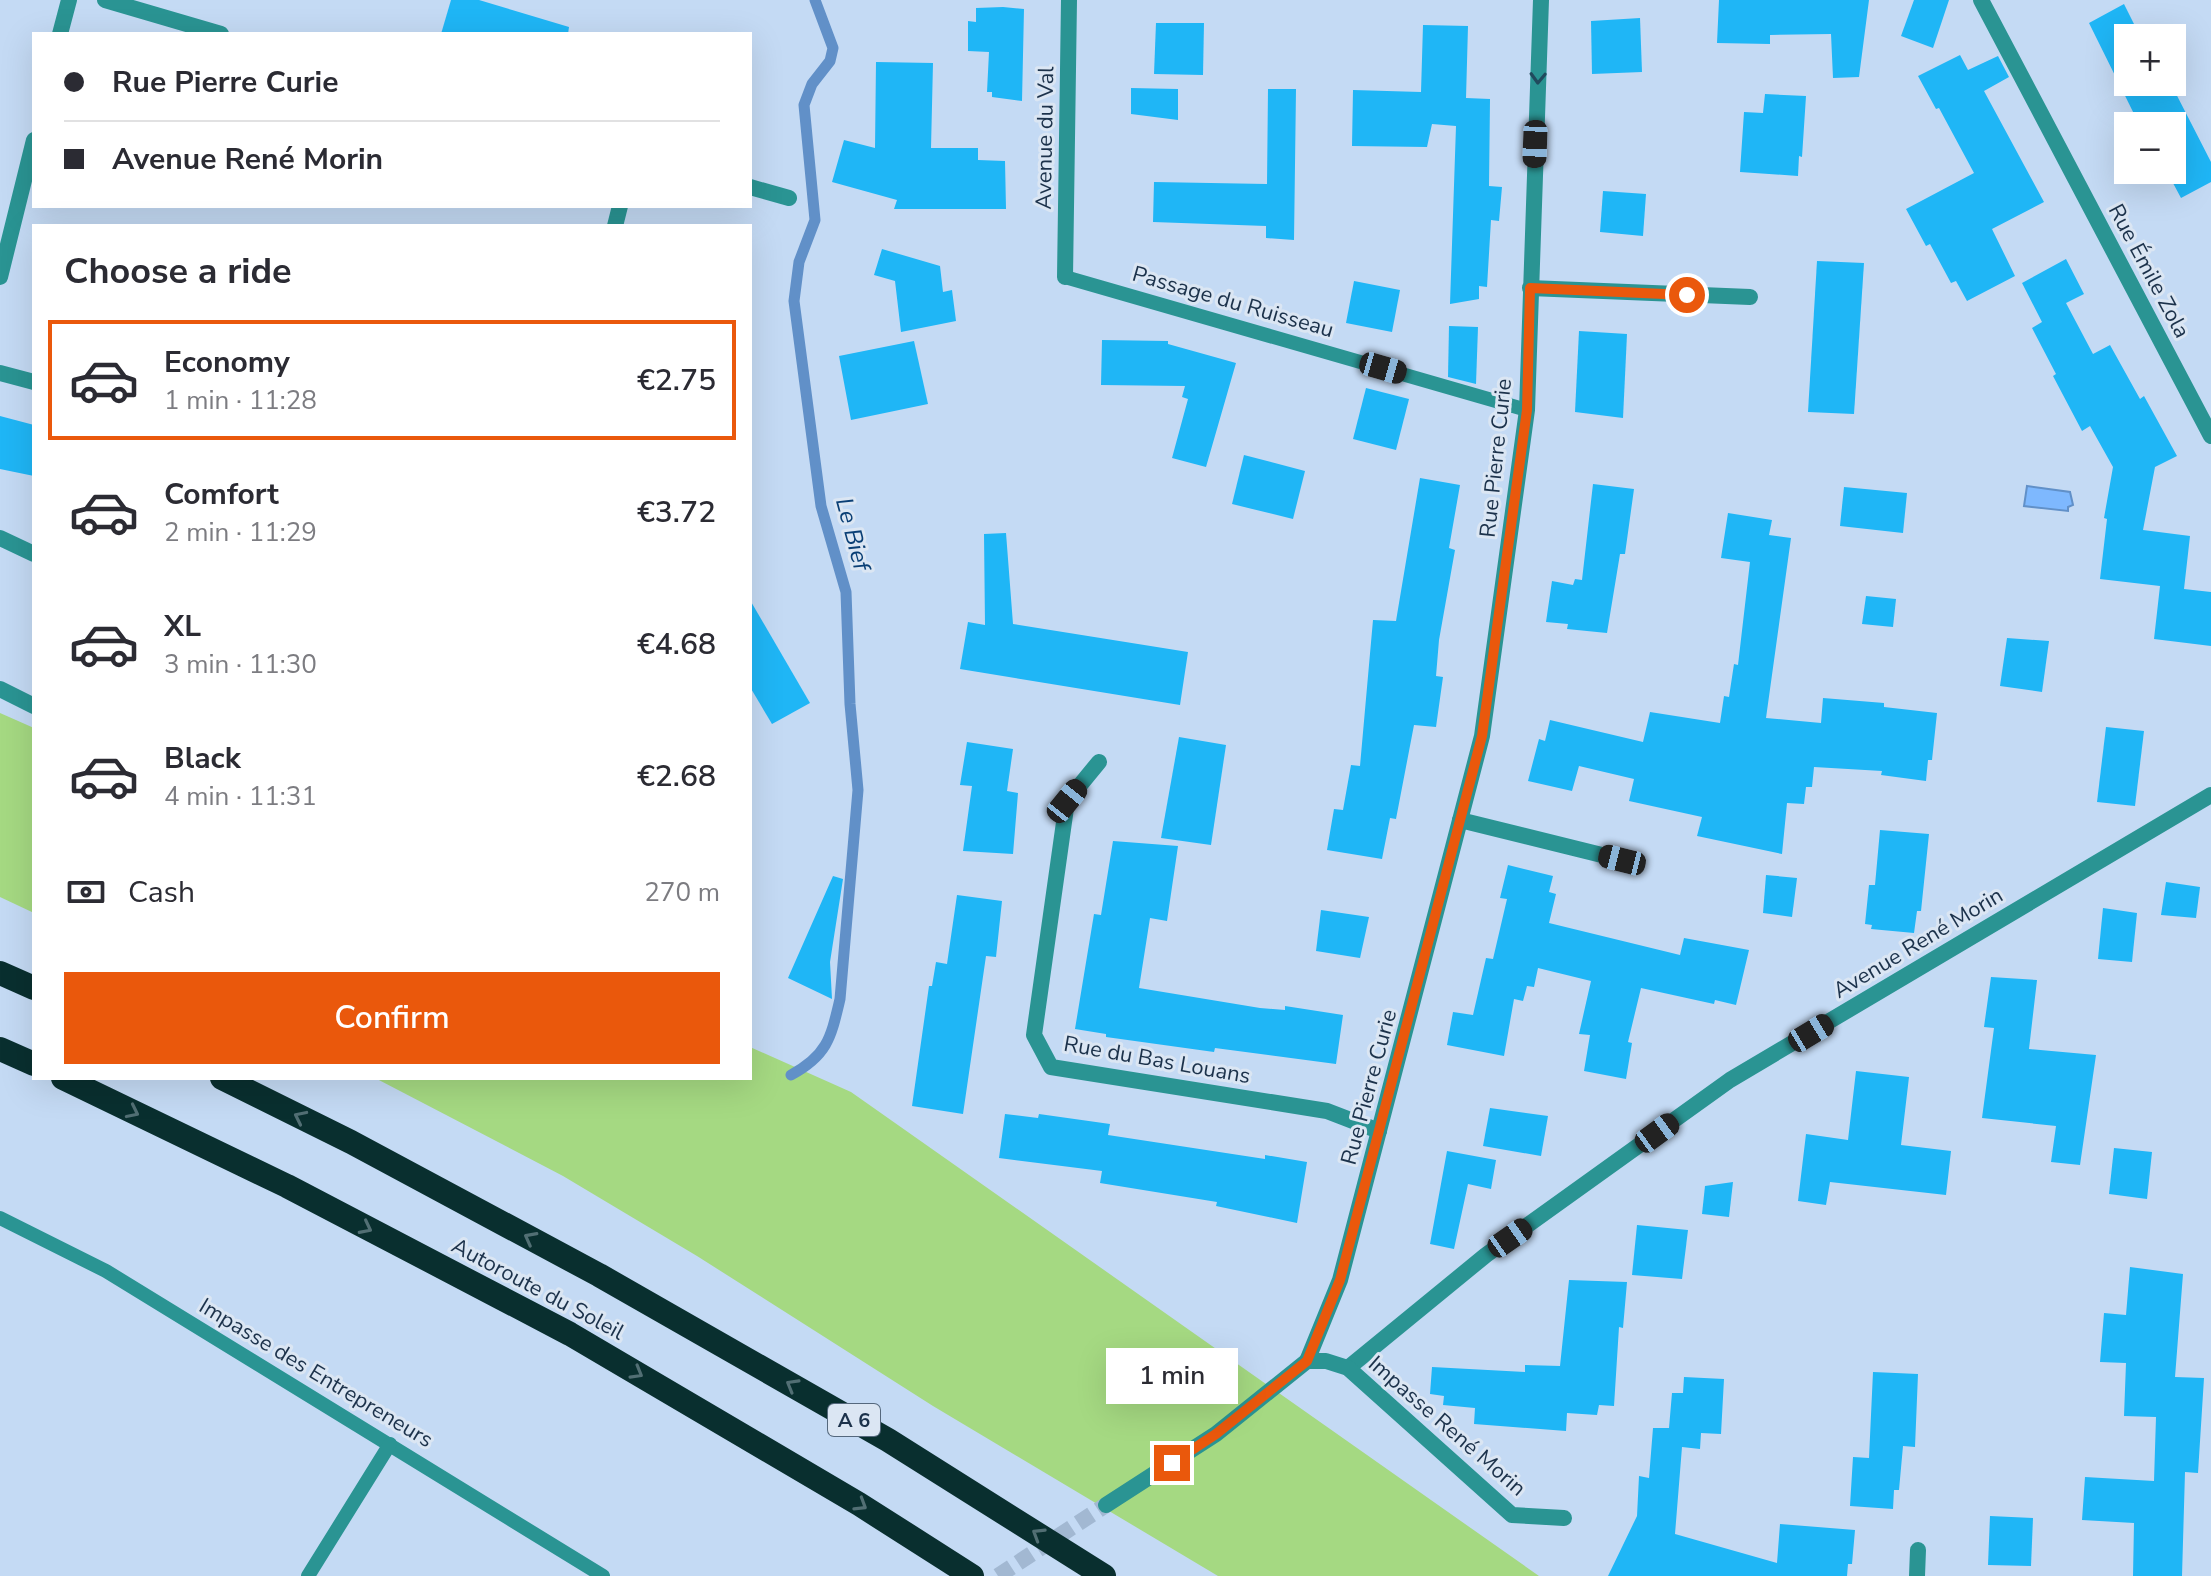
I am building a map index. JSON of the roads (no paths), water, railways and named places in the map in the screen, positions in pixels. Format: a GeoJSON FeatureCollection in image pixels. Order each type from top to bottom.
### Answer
{"type":"FeatureCollection","features":[{"type":"Feature","properties":{"kind":"highway"},"geometry":{"type":"LineString","coordinates":[[0,973],[32,987]]}},
{"type":"Feature","properties":{"kind":"highway"},"geometry":{"type":"LineString","coordinates":[[0,1049],[32,1063]]}},
{"type":"Feature","properties":{"kind":"highway","name":"Autoroute du Soleil"},"geometry":{"type":"LineString","coordinates":[[67,1080],[287,1186],[570,1334],[859,1504],[972,1576]]}},
{"type":"Feature","properties":{"kind":"highway","name":"Autoroute du Soleil"},"geometry":{"type":"LineString","coordinates":[[226,1080],[351,1142],[599,1275],[888,1440],[1104,1576]]}},
{"type":"Feature","properties":{"kind":"street"},"geometry":{"type":"LineString","coordinates":[[61,32],[69,0]]}},
{"type":"Feature","properties":{"kind":"street"},"geometry":{"type":"LineString","coordinates":[[105,0],[214,32]]}},
{"type":"Feature","properties":{"kind":"street","name":"Avenue du Val"},"geometry":{"type":"LineString","coordinates":[[1065,277],[1069,0]]}},
{"type":"Feature","properties":{"kind":"street","name":"Rue Pierre Curie"},"geometry":{"type":"LineString","coordinates":[[1307,1361],[1340,1280],[1482,736],[1527,410],[1541,0]]}},
{"type":"Feature","properties":{"kind":"street","name":"Rue Émile Zola"},"geometry":{"type":"LineString","coordinates":[[1981,0],[2211,436]]}},
{"type":"Feature","properties":{"kind":"street"},"geometry":{"type":"LineString","coordinates":[[0,277],[32,148]]}},
{"type":"Feature","properties":{"kind":"street"},"geometry":{"type":"LineString","coordinates":[[752,188],[789,198]]}},
{"type":"Feature","properties":{"kind":"street"},"geometry":{"type":"LineString","coordinates":[[1530,288],[1750,297]]}},
{"type":"Feature","properties":{"kind":"street"},"geometry":{"type":"LineString","coordinates":[[0,373],[32,381]]}},
{"type":"Feature","properties":{"kind":"street"},"geometry":{"type":"LineString","coordinates":[[0,538],[32,553]]}},
{"type":"Feature","properties":{"kind":"street"},"geometry":{"type":"LineString","coordinates":[[0,689],[32,705]]}},
{"type":"Feature","properties":{"kind":"street","name":"Rue du Bas Louans"},"geometry":{"type":"LineString","coordinates":[[1099,762],[1067,801],[1034,1035],[1051,1067],[1327,1111],[1379,1131]]}},
{"type":"Feature","properties":{"kind":"street","name":"Avenue René Morin"},"geometry":{"type":"LineString","coordinates":[[1348,1368],[1486,1255],[1730,1080],[2211,795]]}},
{"type":"Feature","properties":{"kind":"street"},"geometry":{"type":"LineString","coordinates":[[1460,820],[1622,860]]}},
{"type":"Feature","properties":{"kind":"street"},"geometry":{"type":"LineString","coordinates":[[1106,1505],[1216,1434],[1307,1361],[1326,1361],[1348,1368]]}},
{"type":"Feature","properties":{"kind":"street","name":"Impasse René Morin"},"geometry":{"type":"LineString","coordinates":[[1348,1368],[1512,1515],[1564,1518]]}},
{"type":"Feature","properties":{"kind":"street"},"geometry":{"type":"LineString","coordinates":[[1917,1576],[1918,1550]]}},
{"type":"Feature","properties":{"kind":"lane","name":"Passage du Ruisseau"},"geometry":{"type":"LineString","coordinates":[[1065,277],[1527,410]]}},
{"type":"Feature","properties":{"kind":"lane","name":"Impasse des Entrepreneurs"},"geometry":{"type":"LineString","coordinates":[[0,1218],[106,1271],[603,1576]]}},
{"type":"Feature","properties":{"kind":"lane"},"geometry":{"type":"LineString","coordinates":[[308,1576],[390,1444]]}},
{"type":"Feature","properties":{"kind":"water"},"geometry":{"type":"Polygon","coordinates":[[[2027,486],[2070,492],[2073,505],[2068,507],[2068,511],[2024,506],[2027,486]]]}},
{"type":"Feature","properties":{"kind":"waterway","name":"Le Bief"},"geometry":{"type":"LineString","coordinates":[[791,1075],[813,1060],[826,1044],[840,999],[858,790],[850,704],[846,592],[821,506],[794,301],[799,262],[815,220],[804,105],[812,84],[830,61],[833,48],[815,0]]}},
{"type":"Feature","properties":{"kind":"tunnel"},"geometry":{"type":"LineString","coordinates":[[998,1576],[1106,1505]]}}]}
